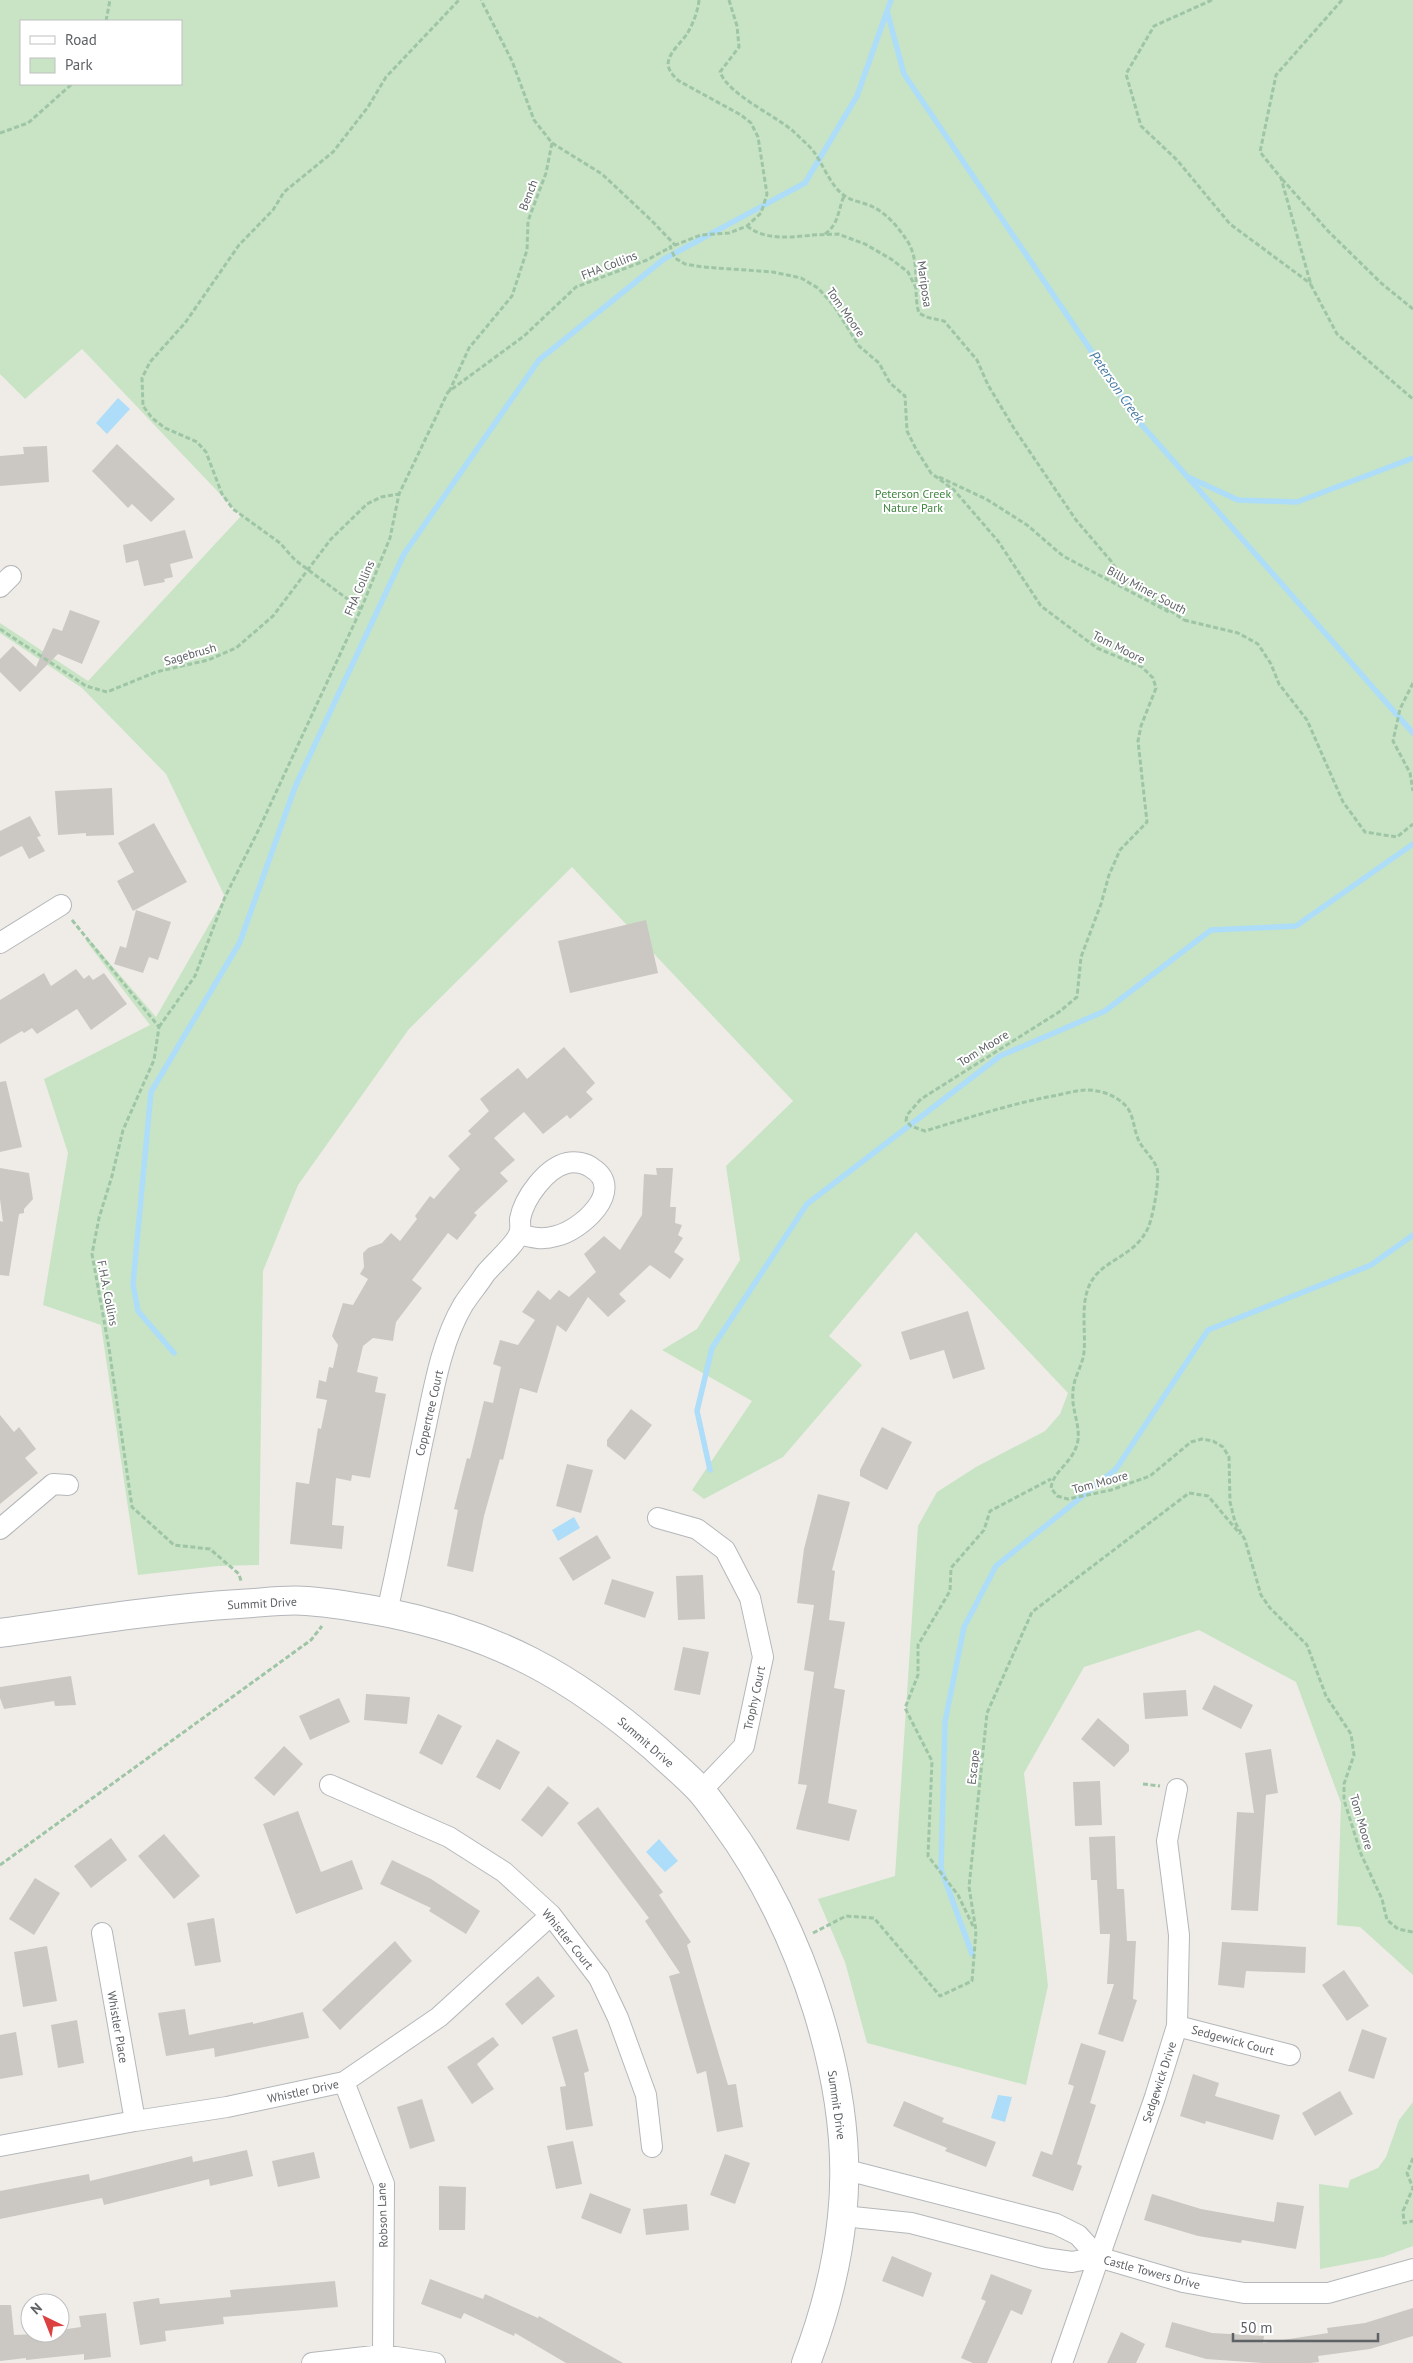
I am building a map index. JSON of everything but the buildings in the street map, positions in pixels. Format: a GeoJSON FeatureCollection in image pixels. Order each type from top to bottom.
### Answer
{"type":"FeatureCollection","features":[{"type":"Feature","properties":{"kind":"main road","name":"Summit Drive"},"geometry":{"type":"LineString","coordinates":[[0,1633],[180,1608],[246,1604],[306,1601],[387,1612],[457,1630],[518,1653],[567,1680],[630,1727],[701,1791],[759,1874],[793,1944],[814,2001],[836,2082],[843,2169],[843,2216],[832,2280],[806,2363]]}},
{"type":"Feature","properties":{"kind":"street"},"geometry":{"type":"LineString","coordinates":[[0,943],[61,905]]}},
{"type":"Feature","properties":{"kind":"street"},"geometry":{"type":"LineString","coordinates":[[567,1163],[588,1164],[603,1177],[606,1189],[602,1202],[576,1226],[559,1236],[539,1239],[520,1234],[520,1218],[526,1204],[534,1190],[556,1168],[567,1163]]}},
{"type":"Feature","properties":{"kind":"street","name":"Coppertree Court"},"geometry":{"type":"LineString","coordinates":[[387,1612],[442,1356],[463,1305],[520,1234]]}},
{"type":"Feature","properties":{"kind":"street"},"geometry":{"type":"LineString","coordinates":[[0,1528],[53,1484],[68,1485]]}},
{"type":"Feature","properties":{"kind":"street","name":"Trophy Court"},"geometry":{"type":"LineString","coordinates":[[658,1518],[697,1529],[725,1550],[750,1598],[763,1657],[744,1746],[701,1791]]}},
{"type":"Feature","properties":{"kind":"street","name":"Whistler Court"},"geometry":{"type":"LineString","coordinates":[[330,1785],[449,1837],[504,1872],[551,1915],[599,1978],[618,2018],[646,2095],[652,2147]]}},
{"type":"Feature","properties":{"kind":"street","name":"Sedgewick Drive"},"geometry":{"type":"LineString","coordinates":[[1062,2363],[1155,2097],[1177,2026],[1179,1935],[1167,1841],[1177,1789]]}},
{"type":"Feature","properties":{"kind":"street","name":"Whistler Drive"},"geometry":{"type":"LineString","coordinates":[[0,2146],[135,2121],[227,2107],[344,2082],[439,2017],[551,1915]]}},
{"type":"Feature","properties":{"kind":"street","name":"Whistler Place"},"geometry":{"type":"LineString","coordinates":[[102,1933],[135,2121]]}},
{"type":"Feature","properties":{"kind":"street","name":"Sedgewick Court"},"geometry":{"type":"LineString","coordinates":[[1177,2026],[1290,2055]]}},
{"type":"Feature","properties":{"kind":"street","name":"Robson Lane"},"geometry":{"type":"LineString","coordinates":[[344,2082],[384,2184],[383,2355]]}},
{"type":"Feature","properties":{"kind":"street","name":"Castle Towers Drive"},"geometry":{"type":"LineString","coordinates":[[843,2169],[1056,2224],[1078,2235],[1098,2257]]}},
{"type":"Feature","properties":{"kind":"street","name":"Castle Towers Drive"},"geometry":{"type":"LineString","coordinates":[[843,2216],[911,2224],[1044,2258],[1072,2262],[1098,2257],[1183,2282],[1244,2293],[1328,2293],[1413,2268]]}},
{"type":"Feature","properties":{"kind":"street"},"geometry":{"type":"LineString","coordinates":[[312,2363],[383,2355],[435,2363]]}},
{"type":"Feature","properties":{"kind":"path"},"geometry":{"type":"LineString","coordinates":[[106,20],[110,0]]}},
{"type":"Feature","properties":{"kind":"path"},"geometry":{"type":"LineString","coordinates":[[361,609],[295,560],[280,543],[233,509],[222,494],[206,452],[197,442],[165,428],[152,418],[143,406],[142,378],[150,362],[185,323],[239,245],[273,210],[284,192],[332,152],[368,107],[386,77],[460,0]]}},
{"type":"Feature","properties":{"kind":"path"},"geometry":{"type":"LineString","coordinates":[[481,0],[512,61],[534,120],[552,143],[602,174],[675,245]]}},
{"type":"Feature","properties":{"kind":"path"},"geometry":{"type":"LineString","coordinates":[[670,247],[701,235],[729,232],[747,226],[761,213],[766,194],[758,138],[751,123],[741,115],[679,82],[672,74],[668,65],[670,57],[688,32],[699,7],[699,0]]}},
{"type":"Feature","properties":{"kind":"path"},"geometry":{"type":"LineString","coordinates":[[729,0],[737,26],[739,47],[720,72],[723,80],[742,96],[791,130],[814,151],[844,196],[838,210],[839,216],[833,227],[826,234],[812,236]]}},
{"type":"Feature","properties":{"kind":"path"},"geometry":{"type":"LineString","coordinates":[[1212,0],[1154,26],[1126,74],[1141,126],[1177,160],[1230,224],[1311,285]]}},
{"type":"Feature","properties":{"kind":"path"},"geometry":{"type":"LineString","coordinates":[[1342,0],[1276,75],[1260,152],[1328,231],[1381,283],[1413,309]]}},
{"type":"Feature","properties":{"kind":"path"},"geometry":{"type":"LineString","coordinates":[[0,133],[28,123],[71,85]]}},
{"type":"Feature","properties":{"kind":"path","name":"Bench"},"geometry":{"type":"LineString","coordinates":[[448,392],[469,348],[512,296],[527,250],[528,221],[546,173],[552,143]]}},
{"type":"Feature","properties":{"kind":"path"},"geometry":{"type":"LineString","coordinates":[[1281,178],[1311,285],[1337,334],[1413,399]]}},
{"type":"Feature","properties":{"kind":"path","name":"Mariposa"},"geometry":{"type":"LineString","coordinates":[[844,196],[874,207],[902,233],[908,241],[917,276],[919,313],[926,317],[944,321],[977,360],[988,385],[1015,430],[1076,520],[1111,561],[1122,578],[1184,620]]}},
{"type":"Feature","properties":{"kind":"path"},"geometry":{"type":"LineString","coordinates":[[747,226],[756,233],[773,236],[838,234],[865,244],[891,259],[908,272],[917,290]]}},
{"type":"Feature","properties":{"kind":"path","name":"FHA Collins"},"geometry":{"type":"LineString","coordinates":[[159,1027],[195,976],[225,897],[259,829],[361,609],[390,538],[400,494],[448,392],[524,336],[576,287],[646,260],[670,247]]}},
{"type":"Feature","properties":{"kind":"path","name":"Tom Moore"},"geometry":{"type":"LineString","coordinates":[[670,247],[675,258],[685,264],[704,268],[773,272],[801,278],[818,288],[834,306],[859,346],[879,363],[890,383],[905,396],[907,431],[931,473],[954,490],[998,541],[1041,606],[1097,648],[1142,667],[1154,678],[1156,688],[1141,726],[1138,741],[1147,822],[1120,850],[1109,875],[1101,904],[1080,957],[1077,997],[1059,1012],[921,1099],[907,1115],[906,1121],[911,1126],[925,1131],[1028,1101],[1086,1090],[1108,1093],[1125,1105],[1132,1116],[1138,1140],[1157,1168],[1155,1205],[1148,1227],[1139,1243],[1127,1254],[1099,1271],[1089,1285],[1083,1318],[1084,1353],[1072,1392],[1079,1430],[1078,1442],[1070,1462],[1052,1479],[1051,1488],[1057,1496],[1068,1499],[1111,1490],[1150,1476],[1191,1442],[1202,1439],[1213,1441],[1223,1446],[1229,1456],[1230,1502],[1235,1522],[1244,1540],[1261,1595],[1270,1608],[1307,1644],[1326,1696],[1352,1734],[1354,1754],[1344,1784],[1344,1800],[1361,1854],[1382,1899],[1387,1920],[1398,1929],[1413,1932]]}},
{"type":"Feature","properties":{"kind":"path","name":"Billy Miner South"},"geometry":{"type":"LineString","coordinates":[[931,473],[986,499],[1027,525],[1063,556],[1184,620],[1238,633],[1258,644],[1271,664],[1279,684],[1307,720],[1343,802],[1365,832],[1397,837],[1413,824]]}},
{"type":"Feature","properties":{"kind":"path","name":"Sagebrush"},"geometry":{"type":"LineString","coordinates":[[0,628],[86,686],[107,692],[156,672],[208,660],[236,648],[273,616],[331,539],[367,504],[381,497],[400,494]]}},
{"type":"Feature","properties":{"kind":"path"},"geometry":{"type":"LineString","coordinates":[[1413,683],[1400,709],[1393,741],[1410,773],[1413,791]]}},
{"type":"Feature","properties":{"kind":"path"},"geometry":{"type":"LineString","coordinates":[[61,905],[159,1027]]}},
{"type":"Feature","properties":{"kind":"path","name":"F.H.A. Collins"},"geometry":{"type":"LineString","coordinates":[[159,1027],[154,1060],[122,1130],[92,1254],[106,1330],[132,1507],[174,1545],[210,1550],[240,1574],[246,1604]]}},
{"type":"Feature","properties":{"kind":"path"},"geometry":{"type":"LineString","coordinates":[[976,1931],[958,1895],[928,1856],[932,1761],[905,1708],[918,1675],[918,1645],[950,1591],[951,1568],[984,1530],[990,1511],[1052,1479]]}},
{"type":"Feature","properties":{"kind":"path","name":"Escape"},"geometry":{"type":"LineString","coordinates":[[793,1944],[846,1916],[874,1918],[940,1996],[972,1981],[976,1931],[969,1887],[987,1713],[1032,1612],[1189,1494],[1208,1496],[1244,1540]]}},
{"type":"Feature","properties":{"kind":"path"},"geometry":{"type":"LineString","coordinates":[[0,1865],[311,1640],[339,1606]]}},
{"type":"Feature","properties":{"kind":"path"},"geometry":{"type":"LineString","coordinates":[[1413,2158],[1406,2173],[1412,2188],[1403,2211],[1404,2223],[1413,2222]]}},
{"type":"Feature","properties":{"kind":"green space","name":"Peterson Creek Nature Park"},"geometry":{"type":"Polygon","coordinates":[[[0,0],[1413,0],[1413,1975],[1360,1927],[1337,1925],[1341,1803],[1296,1682],[1199,1630],[1084,1667],[1024,1773],[1048,1986],[1026,2085],[867,2043],[845,1962],[818,1899],[895,1876],[918,1526],[937,1492],[976,1467],[1045,1431],[1060,1414],[1068,1393],[916,1232],[829,1336],[862,1365],[783,1457],[704,1499],[692,1490],[752,1401],[662,1350],[697,1329],[740,1260],[726,1166],[793,1101],[572,867],[409,1029],[298,1185],[263,1271],[259,1565],[218,1566],[138,1575],[101,1325],[43,1305],[68,1153],[44,1079],[150,1025],[86,941],[88,938],[156,1017],[225,897],[166,774],[82,688],[0,633],[0,623],[88,681],[241,516],[82,349],[25,399],[0,374],[0,0]]]}},
{"type":"Feature","properties":{"kind":"green space"},"geometry":{"type":"Polygon","coordinates":[[[1413,2102],[1413,2246],[1383,2257],[1320,2269],[1319,2184],[1348,2188],[1350,2180],[1378,2168],[1386,2157],[1399,2120],[1413,2102]]]}},
{"type":"Feature","properties":{"kind":"water"},"geometry":{"type":"Polygon","coordinates":[[[118,398],[130,409],[107,434],[96,423],[118,398]]]}},
{"type":"Feature","properties":{"kind":"water"},"geometry":{"type":"Polygon","coordinates":[[[574,1517],[580,1528],[558,1541],[552,1530],[574,1517]]]}},
{"type":"Feature","properties":{"kind":"water"},"geometry":{"type":"Polygon","coordinates":[[[659,1839],[678,1861],[665,1872],[646,1852],[659,1839]]]}},
{"type":"Feature","properties":{"kind":"water"},"geometry":{"type":"Polygon","coordinates":[[[998,2095],[1012,2097],[1005,2122],[991,2118],[998,2095]]]}},
{"type":"Feature","properties":{"kind":"waterway","name":"Peterson Creek"},"geometry":{"type":"LineString","coordinates":[[891,0],[887,11],[904,74],[1140,423],[1413,733]]}},
{"type":"Feature","properties":{"kind":"waterway"},"geometry":{"type":"LineString","coordinates":[[174,1353],[138,1311],[133,1284],[151,1092],[240,942],[295,787],[404,554],[539,360],[664,259],[805,183],[857,96],[887,11]]}},
{"type":"Feature","properties":{"kind":"waterway"},"geometry":{"type":"LineString","coordinates":[[1188,477],[1238,500],[1297,502],[1413,458]]}},
{"type":"Feature","properties":{"kind":"waterway"},"geometry":{"type":"LineString","coordinates":[[710,1470],[697,1411],[712,1348],[807,1204],[1000,1056],[1105,1011],[1211,930],[1296,926],[1413,844]]}},
{"type":"Feature","properties":{"kind":"waterway"},"geometry":{"type":"LineString","coordinates":[[972,1954],[941,1869],[945,1722],[964,1627],[996,1566],[1116,1469],[1208,1330],[1371,1265],[1413,1235]]}}]}
